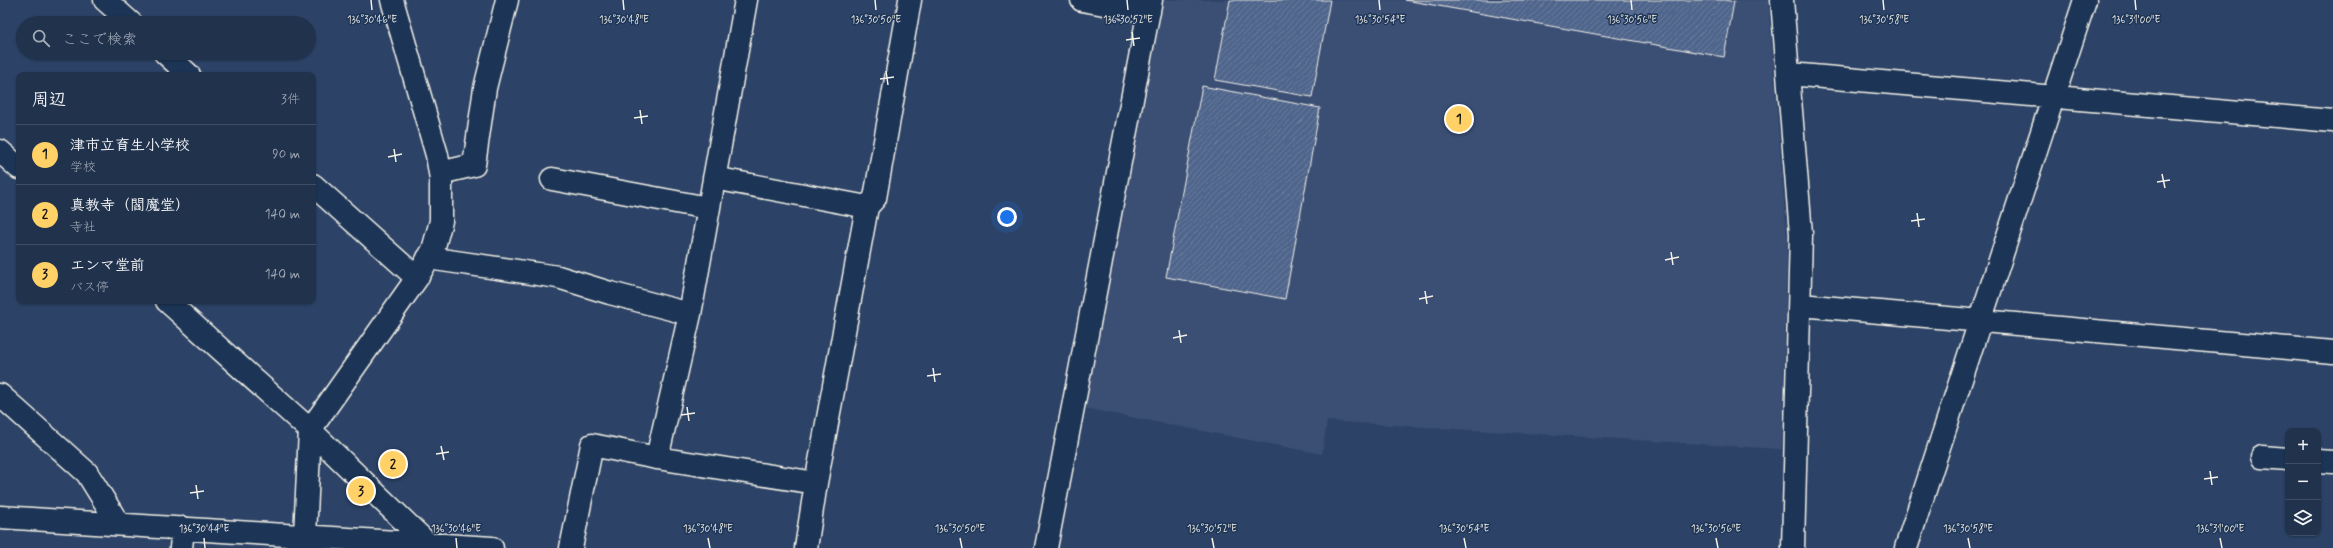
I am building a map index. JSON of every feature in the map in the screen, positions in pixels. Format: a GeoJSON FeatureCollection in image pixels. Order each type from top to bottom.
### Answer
{"type":"FeatureCollection","features":[{"type":"Feature","properties":{"kind":"street"},"geometry":{"type":"LineString","coordinates":[[305,536],[310,430],[418,278],[428,258],[441,220],[440,173],[437,155],[392,0]]}},
{"type":"Feature","properties":{"kind":"street"},"geometry":{"type":"LineString","coordinates":[[440,173],[474,165],[486,88],[507,0]]}},
{"type":"Feature","properties":{"kind":"street"},"geometry":{"type":"LineString","coordinates":[[658,458],[690,314],[746,0]]}},
{"type":"Feature","properties":{"kind":"street"},"geometry":{"type":"LineString","coordinates":[[806,548],[816,483],[867,208],[875,198],[910,0]]}},
{"type":"Feature","properties":{"kind":"street"},"geometry":{"type":"LineString","coordinates":[[1046,548],[1150,6],[1082,0]]}},
{"type":"Feature","properties":{"kind":"street"},"geometry":{"type":"LineString","coordinates":[[1782,0],[1801,234],[1793,548]]}},
{"type":"Feature","properties":{"kind":"street"},"geometry":{"type":"LineString","coordinates":[[1906,548],[2085,0]]}},
{"type":"Feature","properties":{"kind":"street"},"geometry":{"type":"LineString","coordinates":[[172,60],[186,72]]}},
{"type":"Feature","properties":{"kind":"street"},"geometry":{"type":"LineString","coordinates":[[1789,74],[2333,121]]}},
{"type":"Feature","properties":{"kind":"street"},"geometry":{"type":"LineString","coordinates":[[0,151],[16,165]]}},
{"type":"Feature","properties":{"kind":"street"},"geometry":{"type":"LineString","coordinates":[[714,178],[867,208]]}},
{"type":"Feature","properties":{"kind":"street"},"geometry":{"type":"LineString","coordinates":[[552,179],[708,208]]}},
{"type":"Feature","properties":{"kind":"street"},"geometry":{"type":"LineString","coordinates":[[316,188],[418,278]]}},
{"type":"Feature","properties":{"kind":"street"},"geometry":{"type":"LineString","coordinates":[[428,258],[558,277],[690,314]]}},
{"type":"Feature","properties":{"kind":"street"},"geometry":{"type":"LineString","coordinates":[[170,304],[310,430],[431,547]]}},
{"type":"Feature","properties":{"kind":"street"},"geometry":{"type":"LineString","coordinates":[[1800,305],[2333,352]]}},
{"type":"Feature","properties":{"kind":"street"},"geometry":{"type":"LineString","coordinates":[[0,395],[87,473],[118,523]]}},
{"type":"Feature","properties":{"kind":"street"},"geometry":{"type":"LineString","coordinates":[[571,548],[592,446],[816,483]]}},
{"type":"Feature","properties":{"kind":"street"},"geometry":{"type":"LineString","coordinates":[[2262,457],[2285,459]]}},
{"type":"Feature","properties":{"kind":"street"},"geometry":{"type":"LineString","coordinates":[[2321,461],[2333,462]]}},
{"type":"Feature","properties":{"kind":"street"},"geometry":{"type":"LineString","coordinates":[[0,517],[118,523],[182,538],[305,536],[431,547],[492,548]]}},
{"type":"Feature","properties":{"kind":"shaded area"},"geometry":{"type":"Polygon","coordinates":[[[1162,0],[1768,0],[1787,239],[1782,449],[1327,421],[1322,454],[1084,408],[1162,0]]]}},
{"type":"Feature","properties":{"kind":"building"},"geometry":{"type":"Polygon","coordinates":[[[1230,0],[1330,0],[1312,97],[1215,80],[1230,0]]]}},
{"type":"Feature","properties":{"kind":"building"},"geometry":{"type":"Polygon","coordinates":[[[1405,0],[1725,0],[1734,2],[1724,57],[1405,0]]]}},
{"type":"Feature","properties":{"kind":"building"},"geometry":{"type":"Polygon","coordinates":[[[1202,86],[1320,108],[1285,299],[1166,277],[1202,86]]]}},
{"type":"Feature","properties":{"kind":"place","name":"津市立育生小学校"},"geometry":{"type":"Point","coordinates":[1459,119]}},
{"type":"Feature","properties":{"kind":"place","name":"真教寺（閻魔堂）"},"geometry":{"type":"Point","coordinates":[393,464]}},
{"type":"Feature","properties":{"kind":"place","name":"エンマ堂前"},"geometry":{"type":"Point","coordinates":[361,491]}}]}
